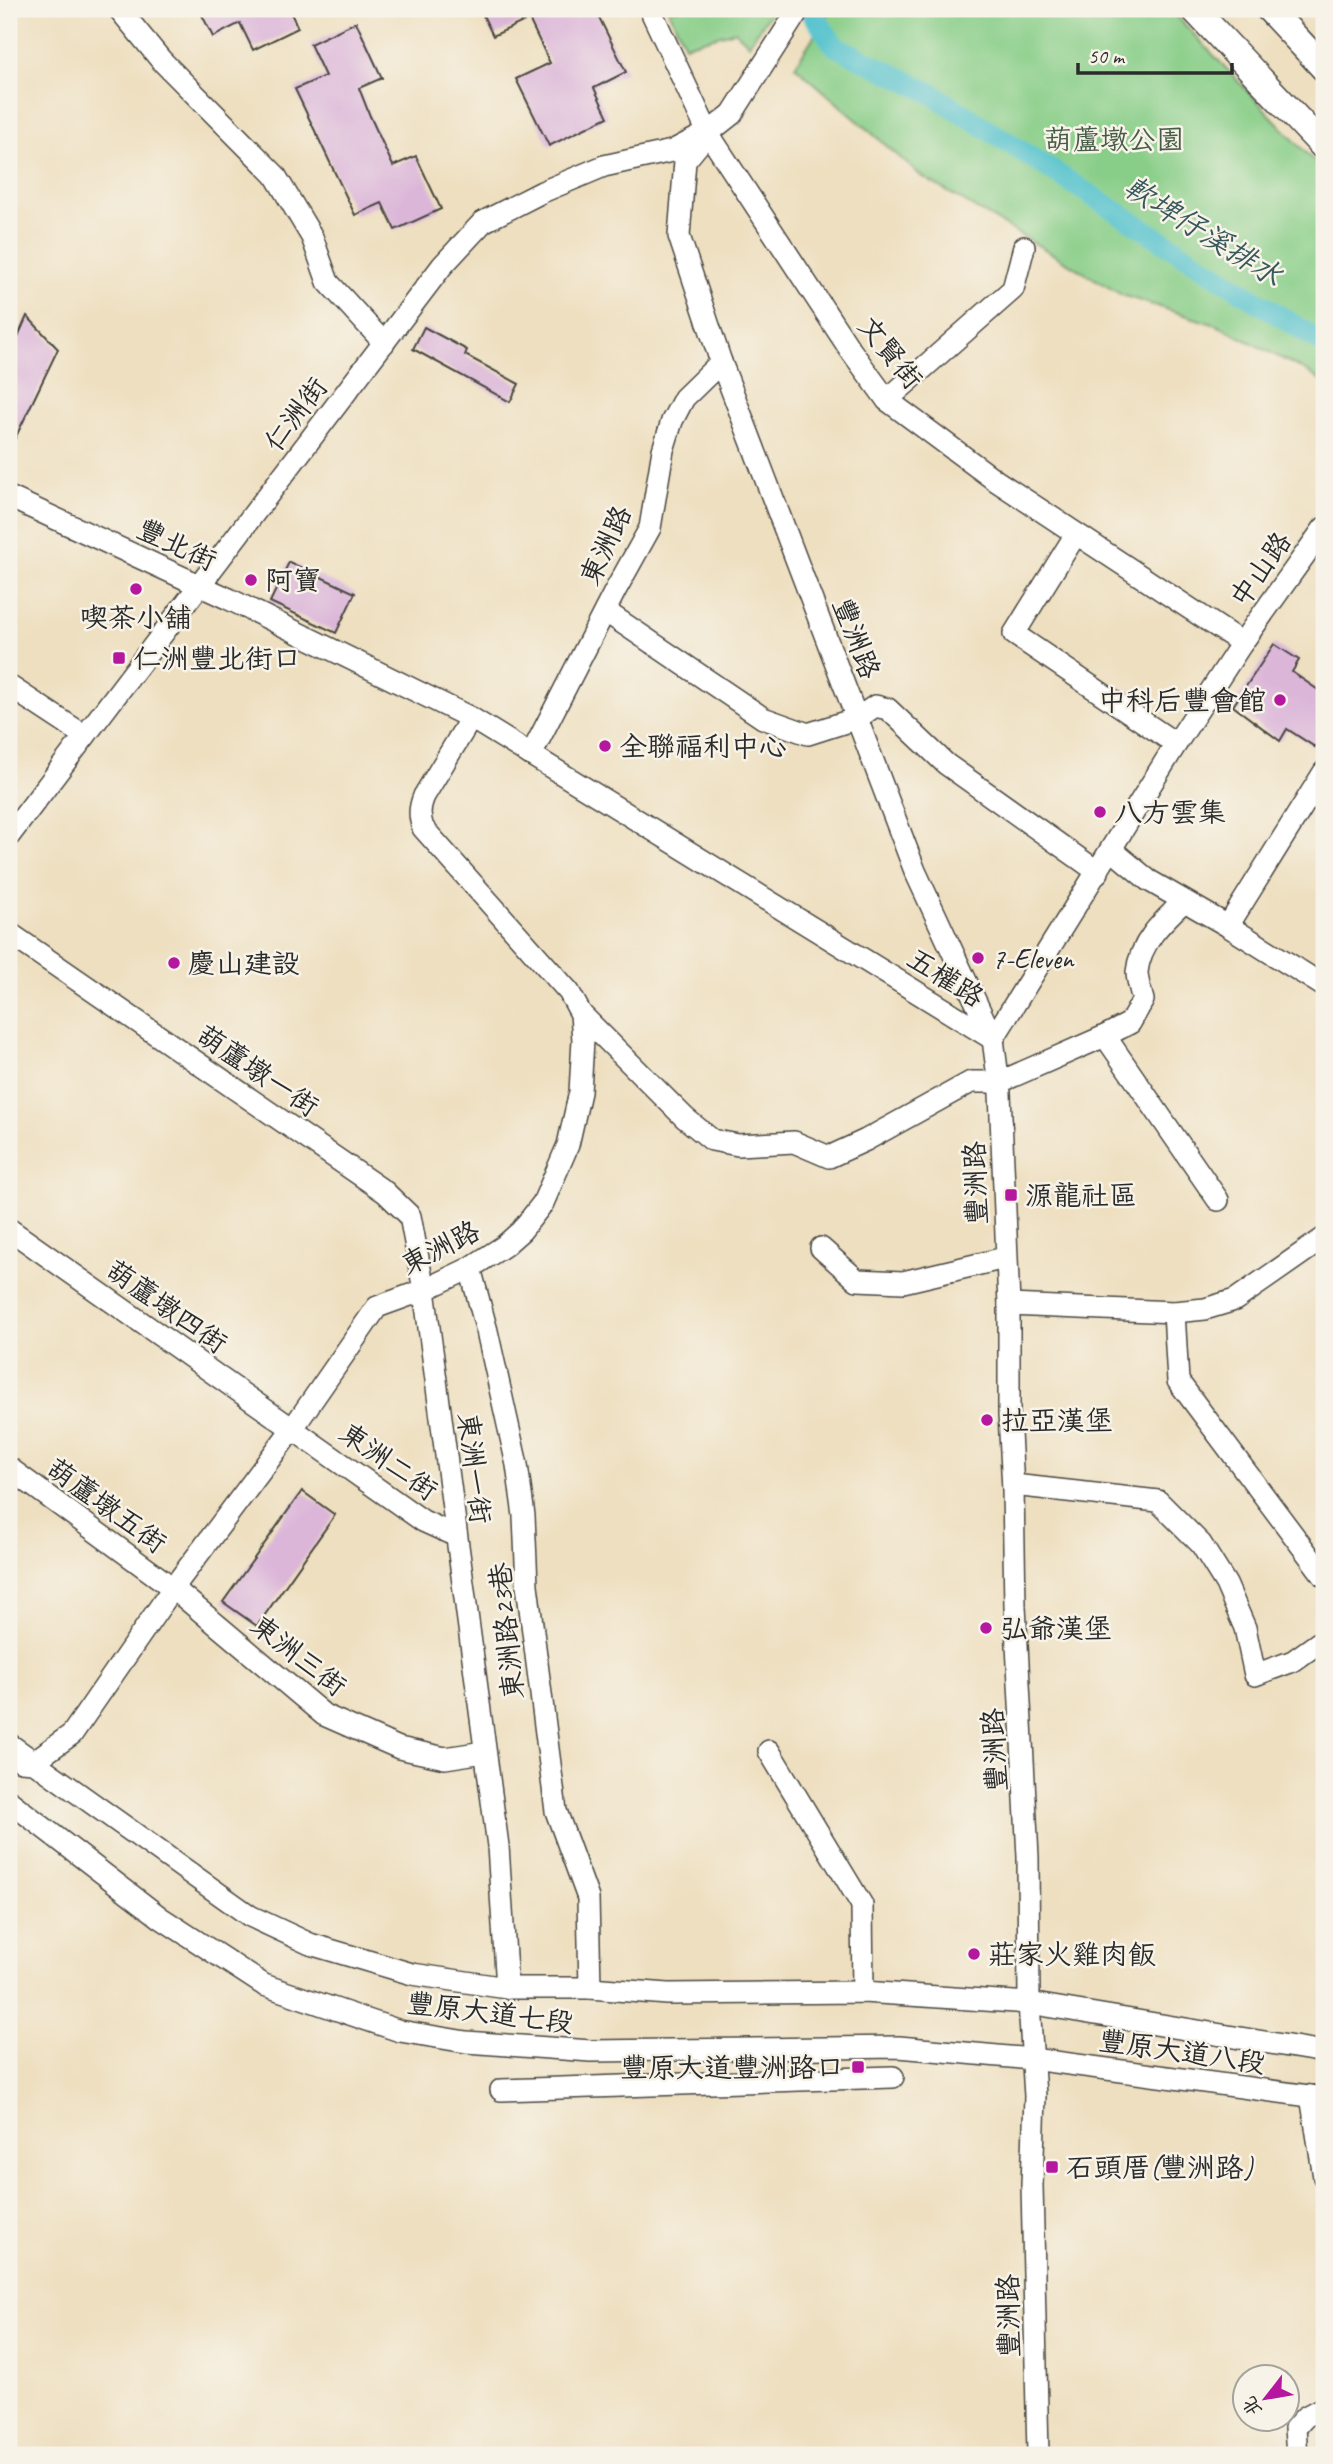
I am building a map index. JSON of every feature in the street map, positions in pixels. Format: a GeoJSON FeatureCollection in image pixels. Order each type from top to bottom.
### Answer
{"type":"FeatureCollection","features":[{"type":"Feature","properties":{"kind":"main road"},"geometry":{"type":"LineString","coordinates":[[1194,9],[1324,147]]}},
{"type":"Feature","properties":{"kind":"main road"},"geometry":{"type":"LineString","coordinates":[[1269,9],[1324,68]]}},
{"type":"Feature","properties":{"kind":"street"},"geometry":{"type":"LineString","coordinates":[[119,9],[161,60],[275,175],[312,237],[328,282],[384,343]]}},
{"type":"Feature","properties":{"kind":"street","name":"文賢街"},"geometry":{"type":"LineString","coordinates":[[650,9],[708,133],[849,348],[887,400],[995,480],[1242,643]]}},
{"type":"Feature","properties":{"kind":"street","name":"豐洲路"},"geometry":{"type":"LineString","coordinates":[[799,9],[732,114],[708,133],[685,161],[678,236],[721,362],[915,871],[993,1039],[1000,1083],[1009,1305],[1009,1414],[1020,1728],[1028,1857],[1029,2003],[1035,2096],[1032,2185],[1038,2455]]}},
{"type":"Feature","properties":{"kind":"street","name":"仁洲街"},"geometry":{"type":"LineString","coordinates":[[9,836],[442,266],[483,222],[542,192],[604,166],[672,151],[708,133]]}},
{"type":"Feature","properties":{"kind":"street"},"geometry":{"type":"LineString","coordinates":[[887,400],[1013,289],[1024,247]]}},
{"type":"Feature","properties":{"kind":"street","name":"東洲路"},"geometry":{"type":"LineString","coordinates":[[531,755],[650,528],[663,450],[671,422],[684,398],[721,362]]}},
{"type":"Feature","properties":{"kind":"street","name":"豐北街"},"geometry":{"type":"LineString","coordinates":[[9,497],[200,586],[471,718]]}},
{"type":"Feature","properties":{"kind":"street","name":"中山路"},"geometry":{"type":"LineString","coordinates":[[1242,643],[1324,527]]}},
{"type":"Feature","properties":{"kind":"street"},"geometry":{"type":"LineString","coordinates":[[1076,534],[1014,634],[1176,744]]}},
{"type":"Feature","properties":{"kind":"street"},"geometry":{"type":"LineString","coordinates":[[606,611],[763,718],[808,734],[858,718],[875,706],[888,709],[946,764],[1098,872]]}},
{"type":"Feature","properties":{"kind":"street","name":"五權路"},"geometry":{"type":"LineString","coordinates":[[471,718],[993,1039],[1176,744],[1242,643]]}},
{"type":"Feature","properties":{"kind":"street"},"geometry":{"type":"LineString","coordinates":[[9,686],[85,736]]}},
{"type":"Feature","properties":{"kind":"street","name":"東洲路"},"geometry":{"type":"LineString","coordinates":[[33,1762],[72,1734],[173,1588],[293,1428],[377,1307],[424,1290],[470,1268],[504,1246],[521,1231],[551,1187],[568,1145],[580,1092],[583,1040],[581,1014],[569,992],[423,828],[419,809],[424,796],[471,718]]}},
{"type":"Feature","properties":{"kind":"street"},"geometry":{"type":"LineString","coordinates":[[1228,926],[1324,772]]}},
{"type":"Feature","properties":{"kind":"street"},"geometry":{"type":"LineString","coordinates":[[1112,850],[1148,880],[1183,902],[1322,981]]}},
{"type":"Feature","properties":{"kind":"street"},"geometry":{"type":"LineString","coordinates":[[581,1014],[685,1118],[712,1140],[738,1144],[794,1143],[829,1157],[866,1140],[971,1082],[1000,1083],[1130,1023],[1143,1000],[1137,974],[1144,947],[1162,922],[1183,902]]}},
{"type":"Feature","properties":{"kind":"street","name":"葫蘆墩一街"},"geometry":{"type":"LineString","coordinates":[[9,933],[385,1192],[410,1216],[424,1290]]}},
{"type":"Feature","properties":{"kind":"street"},"geometry":{"type":"LineString","coordinates":[[1105,1036],[1218,1200]]}},
{"type":"Feature","properties":{"kind":"street","name":"葫蘆墩四街"},"geometry":{"type":"LineString","coordinates":[[9,1229],[293,1428]]}},
{"type":"Feature","properties":{"kind":"street"},"geometry":{"type":"LineString","coordinates":[[1009,1305],[1174,1312],[1205,1309],[1235,1300],[1324,1238]]}},
{"type":"Feature","properties":{"kind":"street"},"geometry":{"type":"LineString","coordinates":[[821,1248],[857,1280],[902,1282],[1005,1258]]}},
{"type":"Feature","properties":{"kind":"street","name":"東洲路23巷"},"geometry":{"type":"LineString","coordinates":[[470,1268],[517,1465],[524,1517],[527,1585],[556,1811],[588,1898],[590,1988]]}},
{"type":"Feature","properties":{"kind":"street","name":"東洲一街"},"geometry":{"type":"LineString","coordinates":[[424,1290],[498,1846],[507,1988]]}},
{"type":"Feature","properties":{"kind":"street"},"geometry":{"type":"LineString","coordinates":[[1174,1312],[1178,1381],[1324,1576]]}},
{"type":"Feature","properties":{"kind":"street","name":"東洲二街"},"geometry":{"type":"LineString","coordinates":[[293,1428],[423,1521],[456,1536]]}},
{"type":"Feature","properties":{"kind":"street","name":"葫蘆墩五街"},"geometry":{"type":"LineString","coordinates":[[9,1468],[173,1588]]}},
{"type":"Feature","properties":{"kind":"street"},"geometry":{"type":"LineString","coordinates":[[1013,1485],[1158,1501],[1201,1544],[1226,1584],[1245,1628],[1255,1675],[1293,1661],[1324,1639]]}},
{"type":"Feature","properties":{"kind":"street","name":"東洲三街"},"geometry":{"type":"LineString","coordinates":[[173,1588],[324,1715],[399,1748],[445,1758],[484,1752]]}},
{"type":"Feature","properties":{"kind":"street","name":"豐原大道七段"},"geometry":{"type":"LineString","coordinates":[[9,1744],[250,1916],[310,1944],[412,1974],[507,1988],[590,1988],[668,1994],[863,1992],[1029,2003]]}},
{"type":"Feature","properties":{"kind":"street"},"geometry":{"type":"LineString","coordinates":[[769,1751],[862,1905],[863,1992]]}},
{"type":"Feature","properties":{"kind":"street"},"geometry":{"type":"LineString","coordinates":[[9,1760],[33,1762]]}},
{"type":"Feature","properties":{"kind":"street","name":"豐原大道七段"},"geometry":{"type":"LineString","coordinates":[[9,1801],[161,1918],[264,1985],[400,2031],[466,2042],[591,2051],[899,2047],[1032,2059]]}},
{"type":"Feature","properties":{"kind":"street","name":"豐原大道八段"},"geometry":{"type":"LineString","coordinates":[[1029,2003],[1324,2052]]}},
{"type":"Feature","properties":{"kind":"street"},"geometry":{"type":"LineString","coordinates":[[756,2081],[758,2049]]}},
{"type":"Feature","properties":{"kind":"street","name":"豐原大道八段"},"geometry":{"type":"LineString","coordinates":[[1032,2059],[1317,2097]]}},
{"type":"Feature","properties":{"kind":"street"},"geometry":{"type":"LineString","coordinates":[[501,2090],[893,2077]]}},
{"type":"Feature","properties":{"kind":"street"},"geometry":{"type":"LineString","coordinates":[[1317,2097],[1324,2177]]}},
{"type":"Feature","properties":{"kind":"street"},"geometry":{"type":"LineString","coordinates":[[1297,2455],[1295,2428],[1304,2417],[1324,2407]]}},
{"type":"Feature","properties":{"kind":"green space"},"geometry":{"type":"Polygon","coordinates":[[[668,9],[773,9],[749,44],[735,31],[685,45],[668,9]]]}},
{"type":"Feature","properties":{"kind":"green space","name":"葫蘆墩公園"},"geometry":{"type":"Polygon","coordinates":[[[831,9],[1170,9],[1324,172],[1324,383],[1310,373],[1219,326],[1122,295],[921,176],[795,66],[831,9]]]}},
{"type":"Feature","properties":{"kind":"building"},"geometry":{"type":"Polygon","coordinates":[[[199,9],[289,9],[298,28],[253,50],[240,23],[213,37],[199,9]]]}},
{"type":"Feature","properties":{"kind":"building"},"geometry":{"type":"Polygon","coordinates":[[[480,9],[595,9],[626,72],[594,88],[608,117],[549,146],[516,79],[550,63],[529,19],[493,36],[480,9]]]}},
{"type":"Feature","properties":{"kind":"building"},"geometry":{"type":"Polygon","coordinates":[[[356,22],[382,78],[359,88],[370,116],[393,166],[416,156],[441,209],[395,230],[382,203],[355,215],[295,89],[325,76],[310,44],[356,22]]]}},
{"type":"Feature","properties":{"kind":"building"},"geometry":{"type":"Polygon","coordinates":[[[27,316],[58,349],[9,451],[9,357],[27,316]]]}},
{"type":"Feature","properties":{"kind":"building"},"geometry":{"type":"Polygon","coordinates":[[[424,327],[467,350],[465,355],[519,384],[510,402],[413,349],[424,327]]]}},
{"type":"Feature","properties":{"kind":"building"},"geometry":{"type":"Polygon","coordinates":[[[289,562],[355,593],[336,633],[270,602],[289,562]]]}},
{"type":"Feature","properties":{"kind":"building","name":"中科后豐會館"},"geometry":{"type":"Polygon","coordinates":[[[1274,644],[1299,660],[1292,672],[1324,694],[1324,733],[1315,747],[1287,729],[1280,741],[1233,706],[1274,644]]]}},
{"type":"Feature","properties":{"kind":"building"},"geometry":{"type":"Polygon","coordinates":[[[302,1491],[335,1515],[257,1626],[223,1602],[302,1491]]]}},
{"type":"Feature","properties":{"kind":"waterway","name":"軟埤仔溪排水"},"geometry":{"type":"LineString","coordinates":[[809,9],[835,46],[929,92],[1324,344]]}},
{"type":"Feature","properties":{"kind":"place","name":"阿寶"},"geometry":{"type":"Point","coordinates":[251,580]}},
{"type":"Feature","properties":{"kind":"place","name":"喫茶小舖"},"geometry":{"type":"Point","coordinates":[136,589]}},
{"type":"Feature","properties":{"kind":"place","name":"仁洲豐北街口"},"geometry":{"type":"Point","coordinates":[119,658]}},
{"type":"Feature","properties":{"kind":"place","name":"中科后豐會館"},"geometry":{"type":"Point","coordinates":[1280,700]}},
{"type":"Feature","properties":{"kind":"place","name":"全聯福利中心"},"geometry":{"type":"Point","coordinates":[605,746]}},
{"type":"Feature","properties":{"kind":"place","name":"八方雲集"},"geometry":{"type":"Point","coordinates":[1100,812]}},
{"type":"Feature","properties":{"kind":"place","name":"7-Eleven"},"geometry":{"type":"Point","coordinates":[978,958]}},
{"type":"Feature","properties":{"kind":"place","name":"慶山建設"},"geometry":{"type":"Point","coordinates":[174,963]}},
{"type":"Feature","properties":{"kind":"place","name":"源龍社區"},"geometry":{"type":"Point","coordinates":[1011,1195]}},
{"type":"Feature","properties":{"kind":"place","name":"拉亞漢堡"},"geometry":{"type":"Point","coordinates":[987,1420]}},
{"type":"Feature","properties":{"kind":"place","name":"弘爺漢堡"},"geometry":{"type":"Point","coordinates":[986,1628]}},
{"type":"Feature","properties":{"kind":"place","name":"莊家火雞肉飯"},"geometry":{"type":"Point","coordinates":[974,1954]}},
{"type":"Feature","properties":{"kind":"place","name":"豐原大道豐洲路口"},"geometry":{"type":"Point","coordinates":[858,2067]}},
{"type":"Feature","properties":{"kind":"place","name":"石頭厝(豐洲路)"},"geometry":{"type":"Point","coordinates":[1052,2167]}}]}
